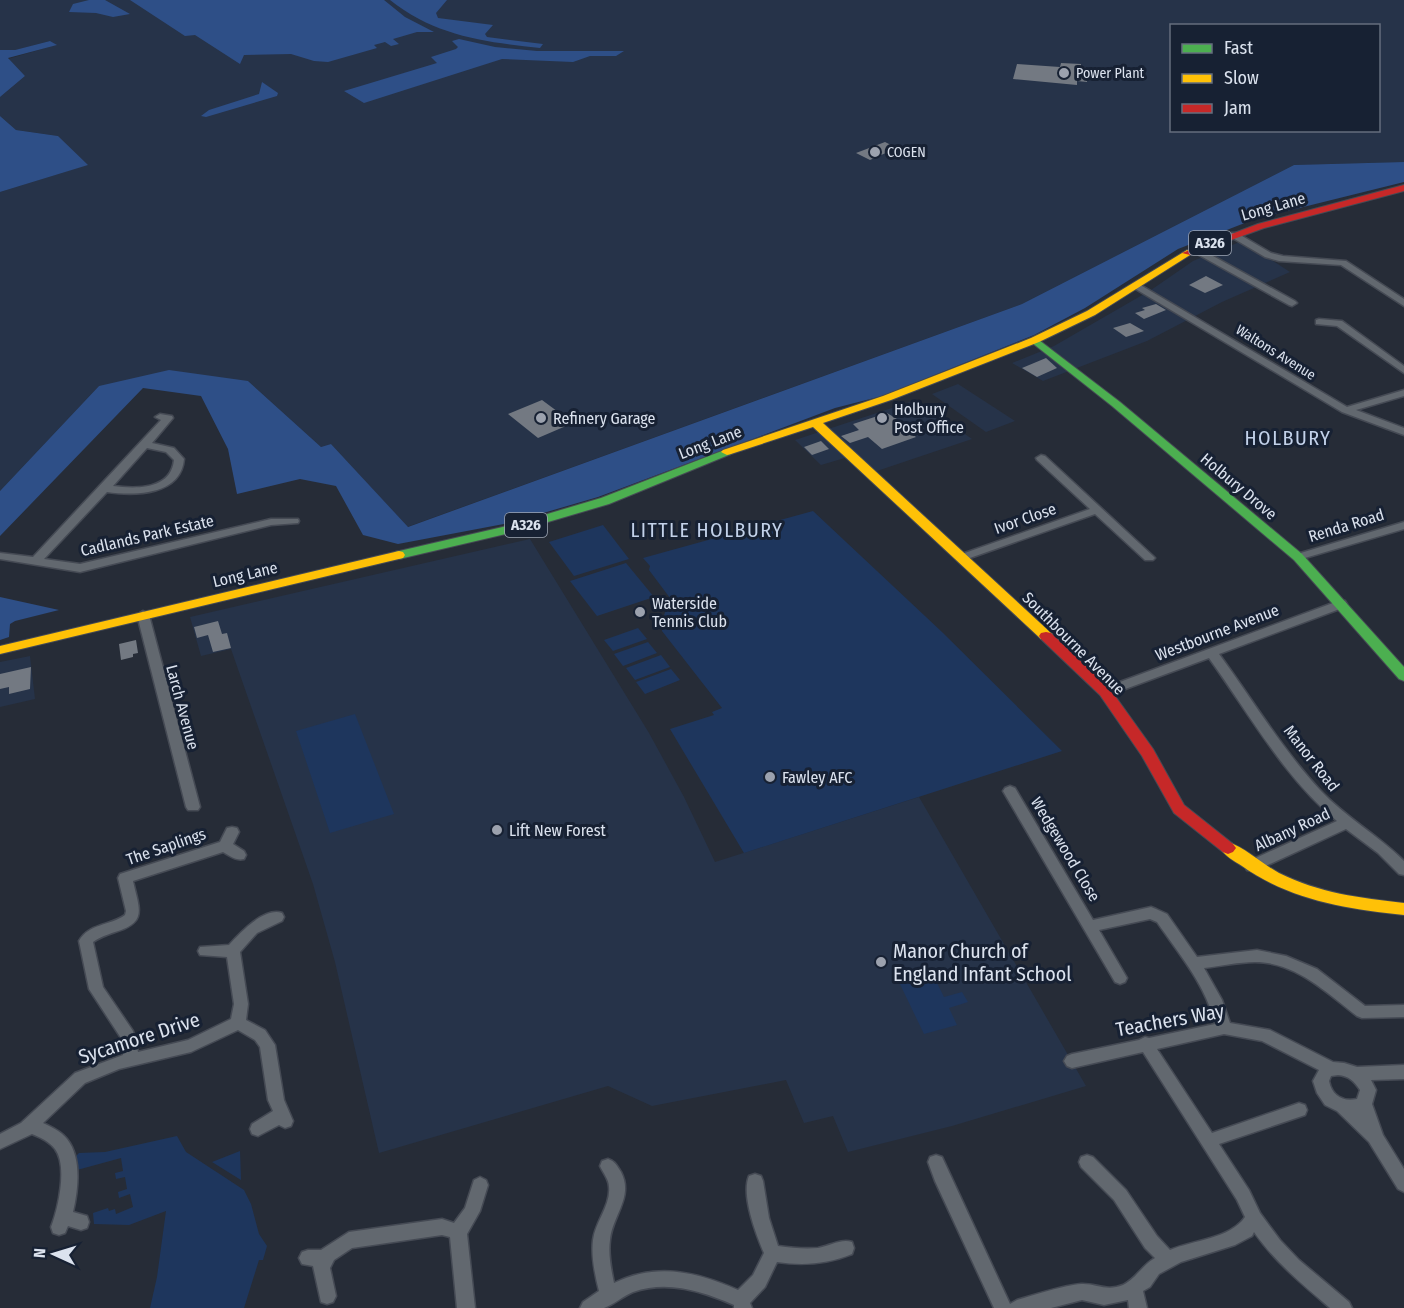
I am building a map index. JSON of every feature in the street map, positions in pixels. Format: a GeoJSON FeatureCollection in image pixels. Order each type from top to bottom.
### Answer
{"type":"FeatureCollection","features":[{"type":"Feature","properties":{"kind":"main road","name":"Long Lane"},"geometry":{"type":"LineString","coordinates":[[0,650],[510,529],[605,501],[740,447],[887,398],[1035,340],[1091,313],[1185,254],[1234,235],[1404,188]]}},
{"type":"Feature","properties":{"kind":"main road","name":"Holbury Drove"},"geometry":{"type":"LineString","coordinates":[[1035,340],[1116,404],[1298,557],[1404,676]]}},
{"type":"Feature","properties":{"kind":"main road","name":"Southbourne Avenue"},"geometry":{"type":"LineString","coordinates":[[816,422],[1105,692],[1148,753],[1179,809],[1252,866],[1274,879],[1331,899],[1378,908],[1404,909]]}},
{"type":"Feature","properties":{"kind":"street"},"geometry":{"type":"LineString","coordinates":[[1234,235],[1268,255],[1282,259],[1343,263],[1404,303]]}},
{"type":"Feature","properties":{"kind":"street"},"geometry":{"type":"LineString","coordinates":[[1202,253],[1288,301],[1273,305]]}},
{"type":"Feature","properties":{"kind":"street","name":"Waltons Avenue"},"geometry":{"type":"LineString","coordinates":[[1137,286],[1346,410],[1404,432]]}},
{"type":"Feature","properties":{"kind":"street"},"geometry":{"type":"LineString","coordinates":[[1319,322],[1339,323],[1404,369]]}},
{"type":"Feature","properties":{"kind":"street"},"geometry":{"type":"LineString","coordinates":[[1346,410],[1404,393]]}},
{"type":"Feature","properties":{"kind":"street","name":"Cadlands Park Estate"},"geometry":{"type":"LineString","coordinates":[[35,562],[168,418]]}},
{"type":"Feature","properties":{"kind":"street"},"geometry":{"type":"LineString","coordinates":[[105,488],[124,492],[145,490],[160,485],[175,475],[180,463],[177,456],[165,448],[145,444]]}},
{"type":"Feature","properties":{"kind":"street","name":"Ivor Close"},"geometry":{"type":"LineString","coordinates":[[1041,458],[1149,558]]}},
{"type":"Feature","properties":{"kind":"street","name":"Ivor Close"},"geometry":{"type":"LineString","coordinates":[[963,557],[1097,510]]}},
{"type":"Feature","properties":{"kind":"street","name":"Cadlands Park Estate"},"geometry":{"type":"LineString","coordinates":[[35,562],[80,568],[271,522],[294,521]]}},
{"type":"Feature","properties":{"kind":"street","name":"Renda Road"},"geometry":{"type":"LineString","coordinates":[[1298,557],[1404,525]]}},
{"type":"Feature","properties":{"kind":"street"},"geometry":{"type":"LineString","coordinates":[[0,556],[35,562]]}},
{"type":"Feature","properties":{"kind":"street","name":"Westbourne Avenue"},"geometry":{"type":"LineString","coordinates":[[1105,692],[1341,604]]}},
{"type":"Feature","properties":{"kind":"street","name":"Larch Avenue"},"geometry":{"type":"LineString","coordinates":[[143,615],[193,807]]}},
{"type":"Feature","properties":{"kind":"street","name":"Manor Road"},"geometry":{"type":"LineString","coordinates":[[1211,652],[1315,792],[1346,823],[1389,854],[1404,870]]}},
{"type":"Feature","properties":{"kind":"street","name":"Wedgewood Close"},"geometry":{"type":"LineString","coordinates":[[1010,791],[1120,978]]}},
{"type":"Feature","properties":{"kind":"street","name":"Albany Road"},"geometry":{"type":"LineString","coordinates":[[1252,866],[1346,823]]}},
{"type":"Feature","properties":{"kind":"street"},"geometry":{"type":"LineString","coordinates":[[232,832],[225,846],[239,855]]}},
{"type":"Feature","properties":{"kind":"street","name":"The Saplings"},"geometry":{"type":"LineString","coordinates":[[132,1061],[128,1036],[96,989],[87,941],[93,935],[131,918],[133,911],[125,878],[225,846]]}},
{"type":"Feature","properties":{"kind":"street","name":"Wedgewood Close"},"geometry":{"type":"LineString","coordinates":[[1090,926],[1151,913],[1162,918],[1192,963],[1222,1016],[1224,1028]]}},
{"type":"Feature","properties":{"kind":"street"},"geometry":{"type":"LineString","coordinates":[[258,1129],[284,1118],[276,1100],[273,1065],[265,1041],[238,1023],[242,1004],[233,951],[249,931],[277,917]]}},
{"type":"Feature","properties":{"kind":"street"},"geometry":{"type":"LineString","coordinates":[[205,951],[233,951]]}},
{"type":"Feature","properties":{"kind":"street"},"geometry":{"type":"LineString","coordinates":[[1192,963],[1257,956],[1287,962],[1312,973],[1362,1012],[1404,1011]]}},
{"type":"Feature","properties":{"kind":"street","name":"Sycamore Drive"},"geometry":{"type":"LineString","coordinates":[[0,1142],[30,1125],[54,1099],[80,1078],[99,1069],[192,1046],[238,1023]]}},
{"type":"Feature","properties":{"kind":"street","name":"Teachers Way"},"geometry":{"type":"LineString","coordinates":[[1072,1061],[1145,1043],[1224,1028],[1265,1035],[1306,1056],[1327,1072]]}},
{"type":"Feature","properties":{"kind":"street"},"geometry":{"type":"LineString","coordinates":[[1145,1043],[1254,1218],[1274,1246],[1293,1266],[1343,1308]]}},
{"type":"Feature","properties":{"kind":"street"},"geometry":{"type":"LineString","coordinates":[[1397,1073],[1357,1074],[1344,1068],[1327,1072],[1324,1093],[1342,1106],[1375,1137],[1404,1184]]}},
{"type":"Feature","properties":{"kind":"street"},"geometry":{"type":"LineString","coordinates":[[1342,1106],[1354,1108],[1397,1073]]}},
{"type":"Feature","properties":{"kind":"street"},"geometry":{"type":"LineString","coordinates":[[1357,1074],[1366,1097],[1375,1137]]}},
{"type":"Feature","properties":{"kind":"street"},"geometry":{"type":"LineString","coordinates":[[1208,1141],[1299,1110]]}},
{"type":"Feature","properties":{"kind":"street"},"geometry":{"type":"LineString","coordinates":[[30,1125],[63,1147],[67,1166],[69,1223]]}},
{"type":"Feature","properties":{"kind":"street"},"geometry":{"type":"LineString","coordinates":[[936,1162],[951,1202],[980,1252],[1003,1308]]}},
{"type":"Feature","properties":{"kind":"street"},"geometry":{"type":"LineString","coordinates":[[1087,1162],[1120,1195],[1151,1242],[1168,1260]]}},
{"type":"Feature","properties":{"kind":"street"},"geometry":{"type":"LineString","coordinates":[[608,1166],[616,1176],[618,1199],[601,1239],[603,1269],[608,1293]]}},
{"type":"Feature","properties":{"kind":"street"},"geometry":{"type":"LineString","coordinates":[[755,1181],[756,1203],[762,1228],[773,1253]]}},
{"type":"Feature","properties":{"kind":"street"},"geometry":{"type":"LineString","coordinates":[[466,1308],[458,1232],[472,1211],[480,1185]]}},
{"type":"Feature","properties":{"kind":"street"},"geometry":{"type":"LineString","coordinates":[[1017,1308],[1082,1292],[1104,1297],[1125,1293],[1144,1281],[1153,1268],[1246,1230],[1254,1218]]}},
{"type":"Feature","properties":{"kind":"street"},"geometry":{"type":"LineString","coordinates":[[327,1296],[321,1267],[316,1258],[328,1254],[349,1240],[442,1227],[458,1232]]}},
{"type":"Feature","properties":{"kind":"street"},"geometry":{"type":"LineString","coordinates":[[773,1253],[806,1259],[829,1255],[846,1248]]}},
{"type":"Feature","properties":{"kind":"street"},"geometry":{"type":"LineString","coordinates":[[590,1308],[608,1293],[651,1277],[690,1280],[742,1304],[759,1281],[773,1253]]}},
{"type":"Feature","properties":{"kind":"street"},"geometry":{"type":"LineString","coordinates":[[1134,1288],[1138,1308]]}},
{"type":"Feature","properties":{"kind":"shaded area"},"geometry":{"type":"Polygon","coordinates":[[[0,0],[1404,0],[1404,162],[1294,165],[1022,304],[407,527],[331,444],[321,447],[248,381],[99,386],[0,491],[0,192],[87,165],[58,136],[16,130],[0,116],[0,97],[25,76],[8,59],[56,45],[50,41],[0,54],[0,0]]]}},
{"type":"Feature","properties":{"kind":"shaded area"},"geometry":{"type":"Polygon","coordinates":[[[89,0],[105,0],[130,14],[113,17],[96,13],[69,12],[73,4],[89,0]]]}},
{"type":"Feature","properties":{"kind":"shaded area"},"geometry":{"type":"Polygon","coordinates":[[[130,0],[384,0],[405,17],[434,32],[417,32],[393,39],[399,44],[391,46],[385,42],[374,45],[377,48],[328,62],[314,61],[291,54],[244,55],[240,64],[195,35],[185,36],[130,0]]]}},
{"type":"Feature","properties":{"kind":"shaded area"},"geometry":{"type":"Polygon","coordinates":[[[390,0],[447,0],[436,13],[438,18],[493,25],[485,34],[487,37],[543,44],[540,48],[480,40],[461,35],[425,22],[390,0]]]}},
{"type":"Feature","properties":{"kind":"shaded area"},"geometry":{"type":"Polygon","coordinates":[[[459,39],[495,47],[537,51],[624,51],[616,56],[590,56],[573,62],[502,59],[364,103],[344,91],[437,63],[431,57],[456,49],[458,47],[452,41],[459,39]]]}},
{"type":"Feature","properties":{"kind":"shaded area"},"geometry":{"type":"Polygon","coordinates":[[[50,41],[57,45],[8,58],[25,76],[0,97],[0,50],[15,50],[50,41]]]}},
{"type":"Feature","properties":{"kind":"shaded area"},"geometry":{"type":"Polygon","coordinates":[[[262,82],[278,93],[277,96],[206,117],[201,116],[209,110],[259,94],[262,82]]]}},
{"type":"Feature","properties":{"kind":"shaded area"},"geometry":{"type":"Polygon","coordinates":[[[0,116],[16,130],[58,136],[88,165],[0,192],[0,116]]]}},
{"type":"Feature","properties":{"kind":"shaded area"},"geometry":{"type":"Polygon","coordinates":[[[1404,162],[1404,182],[1255,219],[1178,249],[1085,308],[1034,335],[882,396],[835,408],[598,497],[509,523],[398,544],[363,535],[336,486],[300,479],[237,494],[228,449],[201,396],[143,388],[0,536],[0,491],[99,386],[169,370],[248,381],[321,447],[331,444],[408,527],[1022,304],[1294,165],[1404,162]]]}},
{"type":"Feature","properties":{"kind":"shaded area"},"geometry":{"type":"Polygon","coordinates":[[[1242,241],[1290,272],[1222,302],[1147,341],[1043,381],[1012,363],[1054,346],[1151,290],[1193,261],[1242,241]]]}},
{"type":"Feature","properties":{"kind":"shaded area"},"geometry":{"type":"Polygon","coordinates":[[[958,384],[1015,421],[986,432],[932,394],[958,384]]]}},
{"type":"Feature","properties":{"kind":"shaded area"},"geometry":{"type":"Polygon","coordinates":[[[916,400],[972,439],[871,473],[855,455],[821,465],[795,440],[916,400]]]}},
{"type":"Feature","properties":{"kind":"shaded area"},"geometry":{"type":"Polygon","coordinates":[[[813,511],[942,632],[1062,751],[744,853],[670,729],[714,715],[712,712],[722,708],[662,631],[662,621],[670,598],[643,558],[813,511]]]}},
{"type":"Feature","properties":{"kind":"shaded area"},"geometry":{"type":"Polygon","coordinates":[[[603,525],[629,559],[574,576],[549,542],[603,525]]]}},
{"type":"Feature","properties":{"kind":"shaded area","name":"Lift New Forest"},"geometry":{"type":"Polygon","coordinates":[[[530,539],[649,733],[684,797],[715,862],[919,797],[1086,1086],[952,1126],[848,1152],[833,1116],[804,1123],[786,1080],[652,1106],[608,1086],[379,1153],[335,962],[313,884],[231,649],[201,656],[190,617],[530,539]]]}},
{"type":"Feature","properties":{"kind":"shaded area"},"geometry":{"type":"Polygon","coordinates":[[[626,563],[654,597],[597,616],[570,581],[626,563]]]}},
{"type":"Feature","properties":{"kind":"shaded area"},"geometry":{"type":"Polygon","coordinates":[[[0,597],[59,610],[15,621],[10,624],[9,637],[0,640],[0,597]]]}},
{"type":"Feature","properties":{"kind":"shaded area"},"geometry":{"type":"Polygon","coordinates":[[[638,628],[647,639],[613,651],[604,640],[638,628]]]}},
{"type":"Feature","properties":{"kind":"shaded area"},"geometry":{"type":"Polygon","coordinates":[[[648,642],[657,653],[623,666],[614,654],[648,642]]]}},
{"type":"Feature","properties":{"kind":"shaded area"},"geometry":{"type":"Polygon","coordinates":[[[661,655],[670,667],[635,680],[626,668],[661,655]]]}},
{"type":"Feature","properties":{"kind":"shaded area"},"geometry":{"type":"Polygon","coordinates":[[[30,656],[35,699],[0,707],[0,662],[30,656]]]}},
{"type":"Feature","properties":{"kind":"shaded area"},"geometry":{"type":"Polygon","coordinates":[[[671,669],[680,680],[645,694],[636,682],[671,669]]]}},
{"type":"Feature","properties":{"kind":"shaded area"},"geometry":{"type":"Polygon","coordinates":[[[355,714],[394,814],[330,833],[296,731],[355,714]]]}},
{"type":"Feature","properties":{"kind":"shaded area"},"geometry":{"type":"Polygon","coordinates":[[[931,971],[944,997],[962,992],[968,1002],[949,1008],[957,1025],[924,1034],[898,980],[931,971]]]}},
{"type":"Feature","properties":{"kind":"shaded area"},"geometry":{"type":"Polygon","coordinates":[[[177,1136],[186,1152],[244,1190],[251,1204],[259,1234],[267,1246],[263,1260],[259,1260],[244,1308],[150,1308],[157,1277],[166,1211],[129,1225],[94,1224],[93,1213],[108,1208],[109,1211],[115,1209],[116,1214],[133,1207],[130,1194],[119,1198],[118,1192],[127,1189],[125,1177],[116,1179],[115,1173],[123,1171],[121,1158],[77,1170],[76,1156],[79,1153],[105,1152],[177,1136]]]}},
{"type":"Feature","properties":{"kind":"shaded area"},"geometry":{"type":"Polygon","coordinates":[[[240,1151],[241,1180],[212,1162],[240,1151]]]}},
{"type":"Feature","properties":{"kind":"building","name":"Power Plant"},"geometry":{"type":"Polygon","coordinates":[[[1061,63],[1081,64],[1081,67],[1088,68],[1087,82],[1077,81],[1077,85],[1013,79],[1017,64],[1060,67],[1061,63]]]}},
{"type":"Feature","properties":{"kind":"building","name":"COGEN"},"geometry":{"type":"Polygon","coordinates":[[[885,142],[897,148],[870,160],[856,153],[885,142]]]}},
{"type":"Feature","properties":{"kind":"building"},"geometry":{"type":"Polygon","coordinates":[[[1206,276],[1223,285],[1205,293],[1189,285],[1206,276]]]}},
{"type":"Feature","properties":{"kind":"building"},"geometry":{"type":"Polygon","coordinates":[[[1156,304],[1166,310],[1144,319],[1135,313],[1145,310],[1142,308],[1156,304]]]}},
{"type":"Feature","properties":{"kind":"building"},"geometry":{"type":"Polygon","coordinates":[[[1130,323],[1144,331],[1126,337],[1113,328],[1130,323]]]}},
{"type":"Feature","properties":{"kind":"building"},"geometry":{"type":"Polygon","coordinates":[[[1046,358],[1057,368],[1037,377],[1022,368],[1046,358]]]}},
{"type":"Feature","properties":{"kind":"building","name":"Refinery Garage"},"geometry":{"type":"Polygon","coordinates":[[[542,400],[573,423],[538,438],[508,414],[542,400]]]}},
{"type":"Feature","properties":{"kind":"building"},"geometry":{"type":"Polygon","coordinates":[[[887,413],[902,422],[899,423],[916,437],[882,449],[868,437],[850,443],[841,436],[859,430],[853,424],[887,413]]]}},
{"type":"Feature","properties":{"kind":"building"},"geometry":{"type":"Polygon","coordinates":[[[821,441],[829,449],[812,455],[804,447],[821,441]]]}},
{"type":"Feature","properties":{"kind":"building"},"geometry":{"type":"Polygon","coordinates":[[[218,621],[222,634],[227,633],[231,648],[213,652],[208,635],[197,638],[194,627],[218,621]]]}},
{"type":"Feature","properties":{"kind":"building"},"geometry":{"type":"Polygon","coordinates":[[[136,640],[138,653],[121,660],[119,644],[136,640]]]}},
{"type":"Feature","properties":{"kind":"building"},"geometry":{"type":"Polygon","coordinates":[[[31,667],[30,689],[9,694],[9,687],[0,689],[0,674],[31,667]]]}},
{"type":"Feature","properties":{"kind":"traffic: fast"},"geometry":{"type":"LineString","coordinates":[[1035,340],[1116,404],[1298,557],[1404,676]]}},
{"type":"Feature","properties":{"kind":"traffic: fast"},"geometry":{"type":"LineString","coordinates":[[399,555],[510,529],[605,501],[727,452]]}},
{"type":"Feature","properties":{"kind":"traffic: slow"},"geometry":{"type":"LineString","coordinates":[[727,452],[887,398],[1035,340],[1091,313],[1187,253]]}},
{"type":"Feature","properties":{"kind":"traffic: slow"},"geometry":{"type":"LineString","coordinates":[[815,422],[1046,636]]}},
{"type":"Feature","properties":{"kind":"traffic: slow"},"geometry":{"type":"LineString","coordinates":[[0,650],[399,555]]}},
{"type":"Feature","properties":{"kind":"traffic: slow"},"geometry":{"type":"LineString","coordinates":[[1228,848],[1271,876],[1311,893],[1354,903],[1404,909]]}},
{"type":"Feature","properties":{"kind":"traffic: jam"},"geometry":{"type":"LineString","coordinates":[[1187,253],[1261,226],[1404,188]]}},
{"type":"Feature","properties":{"kind":"traffic: jam"},"geometry":{"type":"LineString","coordinates":[[1046,636],[1105,692],[1148,753],[1179,809],[1228,848]]}},
{"type":"Feature","properties":{"kind":"place","name":"Power Plant"},"geometry":{"type":"Point","coordinates":[1064,73]}},
{"type":"Feature","properties":{"kind":"place","name":"COGEN"},"geometry":{"type":"Point","coordinates":[875,152]}},
{"type":"Feature","properties":{"kind":"place","name":"Refinery Garage"},"geometry":{"type":"Point","coordinates":[541,418]}},
{"type":"Feature","properties":{"kind":"place","name":"Holbury Post Office"},"geometry":{"type":"Point","coordinates":[882,418]}},
{"type":"Feature","properties":{"kind":"place","name":"Waterside Tennis Club"},"geometry":{"type":"Point","coordinates":[640,612]}},
{"type":"Feature","properties":{"kind":"place","name":"Fawley AFC"},"geometry":{"type":"Point","coordinates":[770,777]}},
{"type":"Feature","properties":{"kind":"place","name":"Lift New Forest"},"geometry":{"type":"Point","coordinates":[497,830]}},
{"type":"Feature","properties":{"kind":"place","name":"Manor Church of England Infant School"},"geometry":{"type":"Point","coordinates":[881,962]}},
{"type":"Feature","properties":{"kind":"district","name":"HOLBURY"},"geometry":{"type":"Point","coordinates":[1288,438]}},
{"type":"Feature","properties":{"kind":"district","name":"LITTLE HOLBURY"},"geometry":{"type":"Point","coordinates":[707,530]}}]}
